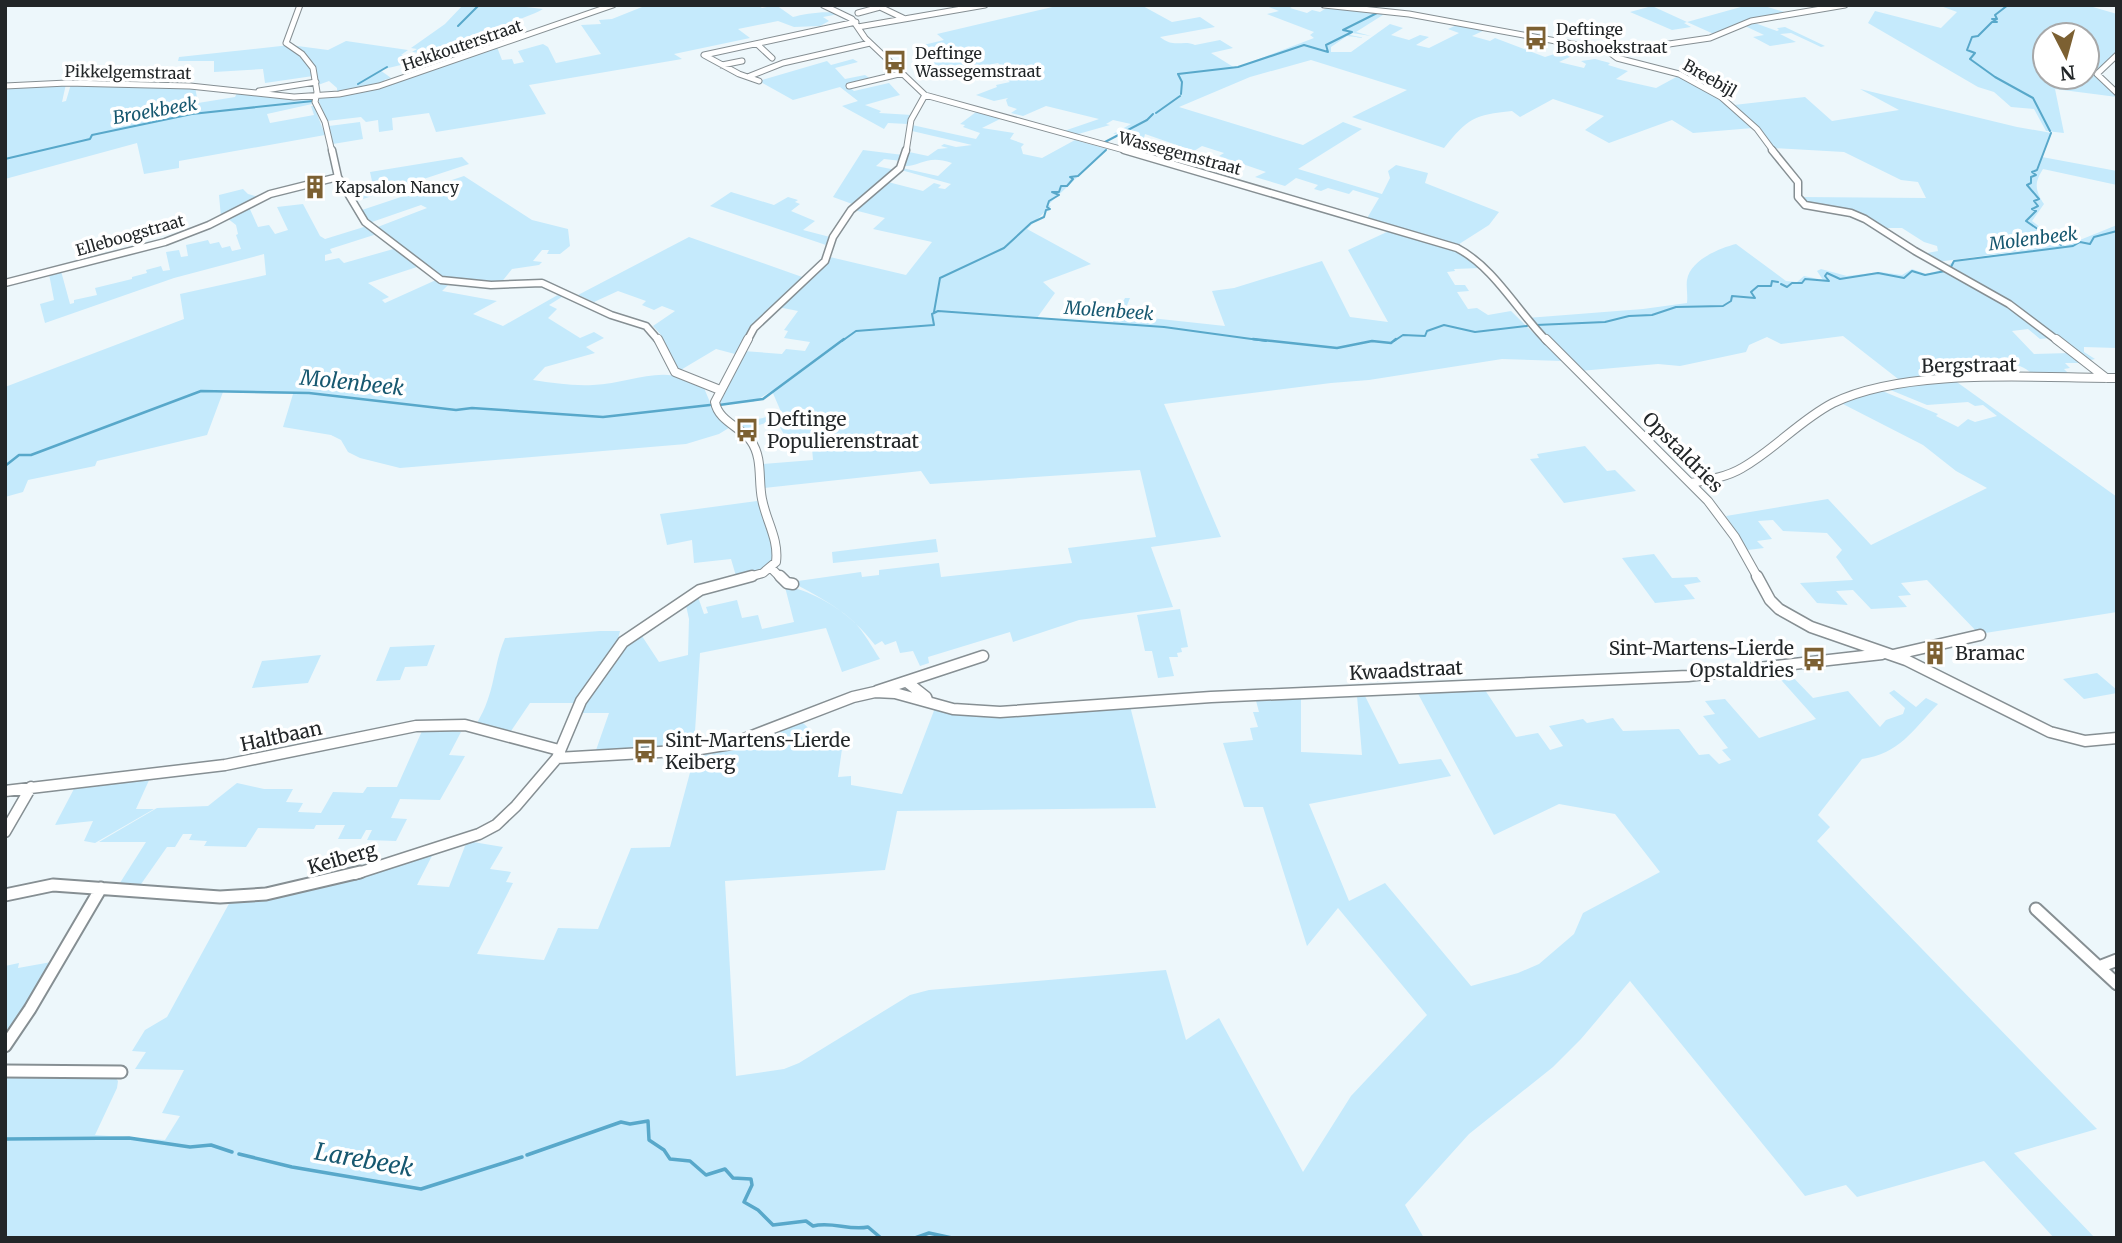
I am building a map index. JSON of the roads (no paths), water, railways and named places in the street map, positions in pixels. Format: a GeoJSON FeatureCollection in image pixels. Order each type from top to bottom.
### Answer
{"type":"FeatureCollection","features":[{"type":"Feature","properties":{"kind":"street"},"geometry":{"type":"LineString","coordinates":[[300,5],[286,44],[305,57],[313,68],[316,82],[315,102],[324,122],[338,177],[363,220],[405,250],[436,277],[457,284],[541,283],[555,287],[611,315],[651,328],[675,372],[720,390]]}},
{"type":"Feature","properties":{"kind":"street","name":"Hekkouterstraat"},"geometry":{"type":"LineString","coordinates":[[316,96],[379,86],[612,5]]}},
{"type":"Feature","properties":{"kind":"street"},"geometry":{"type":"LineString","coordinates":[[823,5],[857,24]]}},
{"type":"Feature","properties":{"kind":"street"},"geometry":{"type":"LineString","coordinates":[[759,81],[739,74],[704,55],[857,24],[881,23],[985,5]]}},
{"type":"Feature","properties":{"kind":"street","name":"Breebijl"},"geometry":{"type":"LineString","coordinates":[[1324,5],[1418,15],[1605,49],[1617,58],[1681,74],[1728,102],[1757,129],[1764,142],[1798,182],[1798,197],[1805,205],[1859,216],[2009,304],[2106,378]]}},
{"type":"Feature","properties":{"kind":"street"},"geometry":{"type":"LineString","coordinates":[[1605,49],[1645,49],[1703,39],[1751,21],[1845,5]]}},
{"type":"Feature","properties":{"kind":"street"},"geometry":{"type":"LineString","coordinates":[[858,13],[880,7],[903,18]]}},
{"type":"Feature","properties":{"kind":"street","name":"Wassegemstraat"},"geometry":{"type":"LineString","coordinates":[[857,24],[870,43],[925,95],[1227,179],[1457,248]]}},
{"type":"Feature","properties":{"kind":"street"},"geometry":{"type":"LineString","coordinates":[[750,76],[783,63],[870,43]]}},
{"type":"Feature","properties":{"kind":"street"},"geometry":{"type":"LineString","coordinates":[[757,44],[772,58]]}},
{"type":"Feature","properties":{"kind":"street"},"geometry":{"type":"LineString","coordinates":[[2117,55],[2097,74],[2117,93]]}},
{"type":"Feature","properties":{"kind":"street"},"geometry":{"type":"LineString","coordinates":[[722,65],[742,61]]}},
{"type":"Feature","properties":{"kind":"street"},"geometry":{"type":"LineString","coordinates":[[849,86],[903,73]]}},
{"type":"Feature","properties":{"kind":"street","name":"Pikkelgemstraat"},"geometry":{"type":"LineString","coordinates":[[249,93],[316,82]]}},
{"type":"Feature","properties":{"kind":"street","name":"Pikkelgemstraat"},"geometry":{"type":"LineString","coordinates":[[5,86],[67,83],[190,86],[289,97],[316,96]]}},
{"type":"Feature","properties":{"kind":"street"},"geometry":{"type":"LineString","coordinates":[[793,584],[787,583],[771,568],[776,562],[778,544],[762,504],[758,453],[745,433],[714,408],[720,390],[754,328],[825,261],[833,237],[851,211],[900,169],[905,157],[911,120],[925,95]]}},
{"type":"Feature","properties":{"kind":"street","name":"Elleboogstraat"},"geometry":{"type":"LineString","coordinates":[[5,283],[165,242],[209,225],[270,194],[338,177]]}},
{"type":"Feature","properties":{"kind":"street","name":"Opstaldries"},"geometry":{"type":"LineString","coordinates":[[1457,248],[1474,256],[1484,266],[1523,319],[1691,483],[1723,520],[1770,600],[1779,609],[1811,627],[1890,654],[2050,732],[2085,741],[2117,738]]}},
{"type":"Feature","properties":{"kind":"street","name":"Bergstraat"},"geometry":{"type":"LineString","coordinates":[[1691,483],[1710,480],[1741,469],[1831,404],[1863,391],[1935,379],[2117,378]]}},
{"type":"Feature","properties":{"kind":"street","name":"Keiberg"},"geometry":{"type":"LineString","coordinates":[[5,894],[41,886],[234,896],[289,890],[338,879],[489,830],[516,806],[558,754],[581,701],[615,652],[634,633],[700,590],[771,568]]}},
{"type":"Feature","properties":{"kind":"street"},"geometry":{"type":"LineString","coordinates":[[1890,654],[1980,635]]}},
{"type":"Feature","properties":{"kind":"street","name":"Kwaadstraat"},"geometry":{"type":"LineString","coordinates":[[558,754],[694,750],[731,744],[853,697],[875,692],[895,693],[953,709],[1000,712],[1211,696],[1688,676],[1890,654]]}},
{"type":"Feature","properties":{"kind":"street","name":"Kwaadstraat"},"geometry":{"type":"LineString","coordinates":[[875,692],[983,656]]}},
{"type":"Feature","properties":{"kind":"street"},"geometry":{"type":"LineString","coordinates":[[907,682],[926,697],[928,702]]}},
{"type":"Feature","properties":{"kind":"street","name":"Haltbaan"},"geometry":{"type":"LineString","coordinates":[[5,791],[225,765],[416,726],[443,723],[476,728],[558,754]]}},
{"type":"Feature","properties":{"kind":"street"},"geometry":{"type":"LineString","coordinates":[[5,832],[32,787]]}},
{"type":"Feature","properties":{"kind":"street"},"geometry":{"type":"LineString","coordinates":[[5,1046],[101,888]]}},
{"type":"Feature","properties":{"kind":"street"},"geometry":{"type":"LineString","coordinates":[[2036,909],[2117,984]]}},
{"type":"Feature","properties":{"kind":"street"},"geometry":{"type":"LineString","coordinates":[[2099,967],[2117,960]]}},
{"type":"Feature","properties":{"kind":"street"},"geometry":{"type":"LineString","coordinates":[[5,1071],[121,1072]]}},
{"type":"Feature","properties":{"kind":"waterway","name":"Broekbeek"},"geometry":{"type":"LineString","coordinates":[[458,26],[479,5]]}},
{"type":"Feature","properties":{"kind":"waterway"},"geometry":{"type":"LineString","coordinates":[[2008,5],[1995,15],[1997,19],[1992,19],[1997,22],[1992,22],[1978,36],[1972,37],[1967,50],[1975,53],[1970,59],[1995,77],[2033,98],[2050,131]]}},
{"type":"Feature","properties":{"kind":"waterway"},"geometry":{"type":"LineString","coordinates":[[1181,94],[1182,82],[1178,74],[1238,67],[1304,45],[1328,52],[1326,45],[1352,32],[1343,30],[1377,13]]}},
{"type":"Feature","properties":{"kind":"waterway","name":"Broekbeek"},"geometry":{"type":"LineString","coordinates":[[358,84],[387,67]]}},
{"type":"Feature","properties":{"kind":"waterway"},"geometry":{"type":"LineString","coordinates":[[1156,113],[1180,96]]}},
{"type":"Feature","properties":{"kind":"waterway","name":"Broekbeek"},"geometry":{"type":"LineString","coordinates":[[5,159],[90,139],[92,135],[192,114],[313,101]]}},
{"type":"Feature","properties":{"kind":"waterway"},"geometry":{"type":"LineString","coordinates":[[1105,142],[1147,120],[1153,114]]}},
{"type":"Feature","properties":{"kind":"waterway"},"geometry":{"type":"LineString","coordinates":[[2051,133],[2037,170],[2032,172],[2036,175],[2031,177],[2031,183],[2027,185],[2039,199],[2034,201],[2038,206],[2032,209],[2036,211],[2026,221],[2061,245]]}},
{"type":"Feature","properties":{"kind":"waterway"},"geometry":{"type":"LineString","coordinates":[[934,312],[940,278],[1004,248],[1031,223],[1044,217],[1046,210],[1050,209],[1047,207],[1049,201],[1059,195],[1052,192],[1059,192],[1061,186],[1067,186],[1073,179],[1070,177],[1078,176],[1106,150]]}},
{"type":"Feature","properties":{"kind":"waterway","name":"Molenbeek"},"geometry":{"type":"LineString","coordinates":[[1951,267],[1954,261],[2073,246],[2080,242],[2090,244],[2094,237],[2117,231]]}},
{"type":"Feature","properties":{"kind":"waterway","name":"Molenbeek"},"geometry":{"type":"LineString","coordinates":[[1781,284],[1787,287],[1792,283],[1802,283],[1805,279],[1829,281],[1825,276],[1827,273],[1840,279],[1878,273],[1904,278],[1912,271],[1925,275],[1945,271]]}},
{"type":"Feature","properties":{"kind":"waterway","name":"Molenbeek"},"geometry":{"type":"LineString","coordinates":[[1536,325],[1605,322],[1629,316],[1652,315],[1676,307],[1723,306],[1731,301],[1732,296],[1755,298],[1751,292],[1758,286],[1771,286],[1772,281],[1778,282]]}},
{"type":"Feature","properties":{"kind":"waterway","name":"Molenbeek"},"geometry":{"type":"LineString","coordinates":[[842,341],[856,331],[934,325],[932,314],[938,311],[1164,327],[1266,341]]}},
{"type":"Feature","properties":{"kind":"waterway","name":"Molenbeek"},"geometry":{"type":"LineString","coordinates":[[1394,341],[1403,335],[1425,336],[1427,331],[1444,325],[1475,332],[1527,326]]}},
{"type":"Feature","properties":{"kind":"waterway","name":"Molenbeek"},"geometry":{"type":"LineString","coordinates":[[719,405],[763,399],[844,339]]}},
{"type":"Feature","properties":{"kind":"waterway","name":"Molenbeek"},"geometry":{"type":"LineString","coordinates":[[1253,339],[1337,348],[1372,341]]}},
{"type":"Feature","properties":{"kind":"waterway","name":"Molenbeek"},"geometry":{"type":"LineString","coordinates":[[1372,341],[1391,343],[1396,339]]}},
{"type":"Feature","properties":{"kind":"waterway","name":"Molenbeek"},"geometry":{"type":"LineString","coordinates":[[5,466],[19,455],[31,455],[201,391],[309,393],[456,410],[472,408],[603,417],[710,405]]}},
{"type":"Feature","properties":{"kind":"waterway","name":"Larebeek"},"geometry":{"type":"LineString","coordinates":[[527,1155],[621,1122],[630,1124],[648,1121],[649,1140],[664,1150],[670,1159],[690,1161],[706,1175],[725,1169],[733,1178],[751,1179],[752,1185],[744,1202],[758,1210],[773,1225],[806,1221],[813,1226],[868,1227],[881,1238]]}},
{"type":"Feature","properties":{"kind":"waterway","name":"Larebeek"},"geometry":{"type":"LineString","coordinates":[[5,1139],[129,1138],[190,1147],[211,1145],[232,1152]]}},
{"type":"Feature","properties":{"kind":"waterway","name":"Larebeek"},"geometry":{"type":"LineString","coordinates":[[239,1154],[292,1167],[421,1189],[522,1157]]}},
{"type":"Feature","properties":{"kind":"waterway","name":"Larebeek"},"geometry":{"type":"LineString","coordinates":[[915,1238],[929,1233],[952,1238]]}},
{"type":"Feature","properties":{"kind":"place","name":"Deftinge Boshoekstraat"},"geometry":{"type":"Point","coordinates":[1536,38]}},
{"type":"Feature","properties":{"kind":"place","name":"Deftinge Wassegemstraat"},"geometry":{"type":"Point","coordinates":[895,62]}},
{"type":"Feature","properties":{"kind":"place","name":"Kapsalon Nancy"},"geometry":{"type":"Point","coordinates":[315,187]}},
{"type":"Feature","properties":{"kind":"place","name":"Deftinge Populierenstraat"},"geometry":{"type":"Point","coordinates":[747,430]}},
{"type":"Feature","properties":{"kind":"place","name":"Bramac"},"geometry":{"type":"Point","coordinates":[1935,653]}},
{"type":"Feature","properties":{"kind":"place","name":"Sint-Martens-Lierde Opstaldries"},"geometry":{"type":"Point","coordinates":[1814,659]}},
{"type":"Feature","properties":{"kind":"place","name":"Sint-Martens-Lierde Keiberg"},"geometry":{"type":"Point","coordinates":[645,751]}}]}
